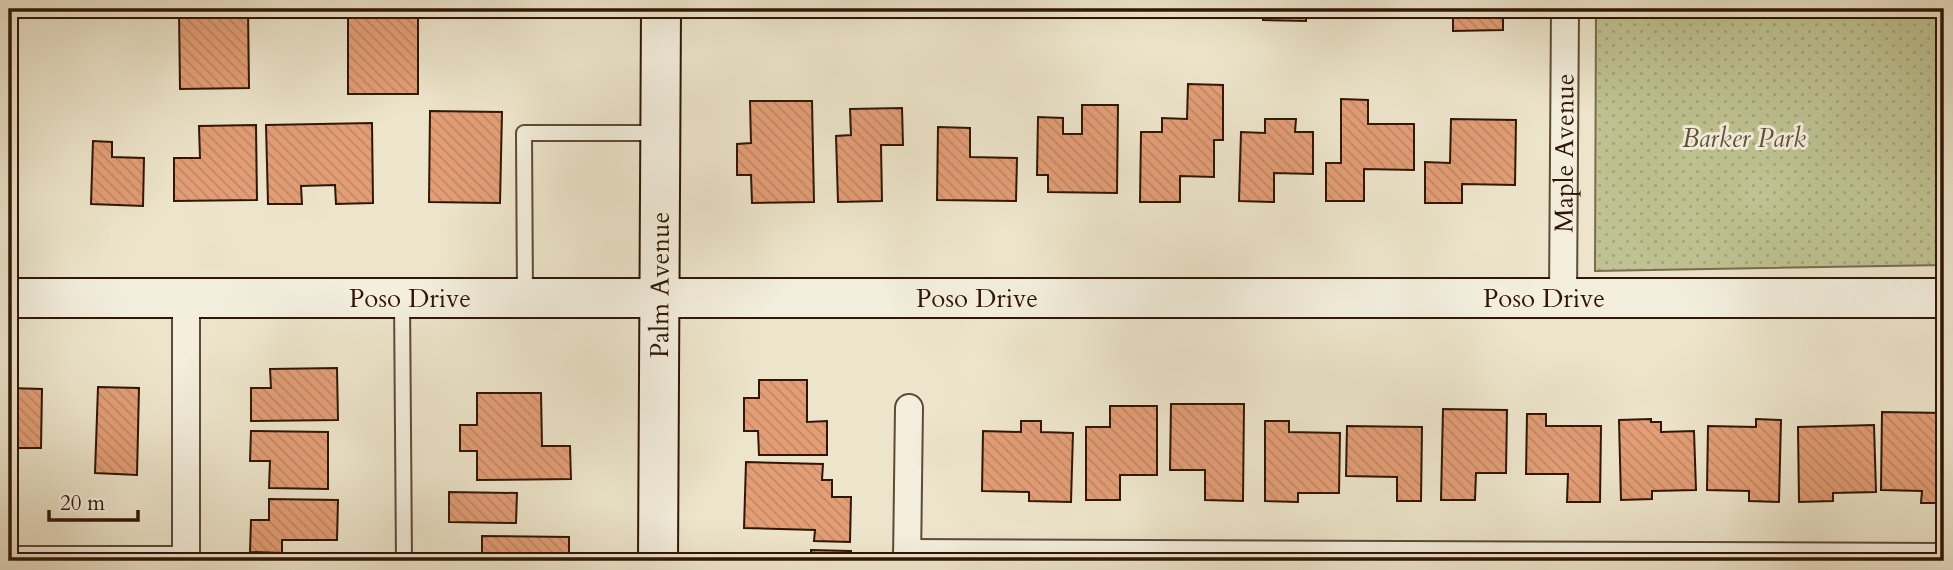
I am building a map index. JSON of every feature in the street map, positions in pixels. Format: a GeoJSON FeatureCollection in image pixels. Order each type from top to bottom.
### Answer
{"type":"FeatureCollection","features":[{"type":"Feature","properties":{"kind":"main road","name":"Palm Avenue"},"geometry":{"type":"LineString","coordinates":[[658,561],[661,9]]}},
{"type":"Feature","properties":{"kind":"main road","name":"Poso Drive"},"geometry":{"type":"LineString","coordinates":[[9,298],[1944,298]]}},
{"type":"Feature","properties":{"kind":"street","name":"Maple Avenue"},"geometry":{"type":"LineString","coordinates":[[1563,298],[1565,9]]}},
{"type":"Feature","properties":{"kind":"street"},"geometry":{"type":"LineString","coordinates":[[186,297],[186,558]]}},
{"type":"Feature","properties":{"kind":"street"},"geometry":{"type":"LineString","coordinates":[[909,408],[907,557],[1944,557]]}},
{"type":"Feature","properties":{"kind":"lane"},"geometry":{"type":"LineString","coordinates":[[525,297],[524,133],[660,133]]}},
{"type":"Feature","properties":{"kind":"lane"},"geometry":{"type":"LineString","coordinates":[[402,297],[404,561]]}},
{"type":"Feature","properties":{"kind":"lane"},"geometry":{"type":"LineString","coordinates":[[9,554],[186,558]]}},
{"type":"Feature","properties":{"kind":"green space","name":"Barker Park"},"geometry":{"type":"Polygon","coordinates":[[[1596,9],[1944,9],[1944,265],[1595,271],[1596,9]]]}},
{"type":"Feature","properties":{"kind":"building"},"geometry":{"type":"Polygon","coordinates":[[[179,9],[248,9],[249,88],[180,89],[179,9]]]}},
{"type":"Feature","properties":{"kind":"building"},"geometry":{"type":"Polygon","coordinates":[[[1088,9],[1118,9],[1118,14],[1088,14],[1088,9]]]}},
{"type":"Feature","properties":{"kind":"building"},"geometry":{"type":"Polygon","coordinates":[[[1170,9],[1206,9],[1206,17],[1170,16],[1170,9]]]}},
{"type":"Feature","properties":{"kind":"building"},"geometry":{"type":"Polygon","coordinates":[[[1263,9],[1306,9],[1306,21],[1263,20],[1263,9]]]}},
{"type":"Feature","properties":{"kind":"building"},"geometry":{"type":"Polygon","coordinates":[[[1453,9],[1503,9],[1503,30],[1453,31],[1453,9]]]}},
{"type":"Feature","properties":{"kind":"building"},"geometry":{"type":"Polygon","coordinates":[[[348,12],[418,12],[418,94],[348,94],[348,12]]]}},
{"type":"Feature","properties":{"kind":"building"},"geometry":{"type":"Polygon","coordinates":[[[1188,84],[1223,85],[1223,140],[1214,140],[1214,177],[1180,176],[1180,202],[1140,202],[1141,132],[1162,132],[1162,118],[1187,119],[1188,84]]]}},
{"type":"Feature","properties":{"kind":"building"},"geometry":{"type":"Polygon","coordinates":[[[1341,99],[1368,100],[1368,124],[1414,124],[1414,170],[1364,169],[1364,201],[1326,201],[1326,163],[1341,163],[1341,99]]]}},
{"type":"Feature","properties":{"kind":"building"},"geometry":{"type":"Polygon","coordinates":[[[750,101],[812,101],[814,202],[752,203],[751,175],[737,175],[737,144],[751,143],[750,101]]]}},
{"type":"Feature","properties":{"kind":"building"},"geometry":{"type":"Polygon","coordinates":[[[1082,105],[1118,105],[1117,193],[1048,192],[1048,175],[1037,175],[1038,117],[1063,118],[1063,134],[1082,134],[1082,105]]]}},
{"type":"Feature","properties":{"kind":"building"},"geometry":{"type":"Polygon","coordinates":[[[902,108],[903,145],[881,145],[882,201],[838,202],[836,136],[851,135],[850,109],[902,108]]]}},
{"type":"Feature","properties":{"kind":"building"},"geometry":{"type":"Polygon","coordinates":[[[430,111],[502,112],[500,203],[429,202],[430,111]]]}},
{"type":"Feature","properties":{"kind":"building"},"geometry":{"type":"Polygon","coordinates":[[[1265,119],[1296,119],[1295,132],[1313,132],[1313,174],[1274,173],[1274,202],[1239,201],[1241,132],[1265,133],[1265,119]]]}},
{"type":"Feature","properties":{"kind":"building"},"geometry":{"type":"Polygon","coordinates":[[[1451,119],[1516,120],[1515,185],[1462,184],[1462,203],[1425,203],[1425,162],[1450,163],[1451,119]]]}},
{"type":"Feature","properties":{"kind":"building"},"geometry":{"type":"Polygon","coordinates":[[[372,123],[373,203],[336,204],[335,185],[301,186],[302,204],[268,204],[266,125],[372,123]]]}},
{"type":"Feature","properties":{"kind":"building"},"geometry":{"type":"Polygon","coordinates":[[[256,125],[257,200],[174,201],[174,158],[200,158],[199,126],[256,125]]]}},
{"type":"Feature","properties":{"kind":"building"},"geometry":{"type":"Polygon","coordinates":[[[938,127],[970,128],[970,157],[1017,158],[1016,201],[937,200],[938,127]]]}},
{"type":"Feature","properties":{"kind":"building"},"geometry":{"type":"Polygon","coordinates":[[[93,141],[112,142],[112,157],[144,158],[143,206],[91,204],[93,141]]]}},
{"type":"Feature","properties":{"kind":"building"},"geometry":{"type":"Polygon","coordinates":[[[337,368],[338,420],[251,421],[251,388],[271,388],[270,369],[337,368]]]}},
{"type":"Feature","properties":{"kind":"building"},"geometry":{"type":"Polygon","coordinates":[[[759,380],[807,380],[807,422],[827,421],[827,455],[759,455],[758,431],[744,431],[744,398],[759,398],[759,380]]]}},
{"type":"Feature","properties":{"kind":"building"},"geometry":{"type":"Polygon","coordinates":[[[98,387],[139,388],[137,475],[95,473],[98,387]]]}},
{"type":"Feature","properties":{"kind":"building"},"geometry":{"type":"Polygon","coordinates":[[[9,388],[42,389],[41,448],[13,448],[13,461],[9,461],[9,388]]]}},
{"type":"Feature","properties":{"kind":"building"},"geometry":{"type":"Polygon","coordinates":[[[477,393],[541,393],[542,446],[570,446],[571,479],[477,480],[477,451],[460,451],[460,425],[477,425],[477,393]]]}},
{"type":"Feature","properties":{"kind":"building"},"geometry":{"type":"Polygon","coordinates":[[[1171,404],[1244,404],[1243,501],[1205,500],[1205,470],[1170,470],[1171,404]]]}},
{"type":"Feature","properties":{"kind":"building"},"geometry":{"type":"Polygon","coordinates":[[[1110,406],[1157,406],[1157,475],[1120,475],[1120,500],[1086,500],[1086,427],[1110,427],[1110,406]]]}},
{"type":"Feature","properties":{"kind":"building"},"geometry":{"type":"Polygon","coordinates":[[[1443,409],[1507,410],[1506,473],[1476,473],[1475,500],[1441,500],[1443,409]]]}},
{"type":"Feature","properties":{"kind":"building"},"geometry":{"type":"Polygon","coordinates":[[[1882,412],[1944,413],[1944,503],[1921,503],[1922,491],[1881,490],[1882,412]]]}},
{"type":"Feature","properties":{"kind":"building"},"geometry":{"type":"Polygon","coordinates":[[[1527,414],[1546,414],[1546,426],[1601,426],[1600,502],[1567,502],[1568,474],[1526,474],[1527,414]]]}},
{"type":"Feature","properties":{"kind":"building"},"geometry":{"type":"Polygon","coordinates":[[[1651,419],[1651,422],[1661,422],[1661,432],[1694,431],[1696,490],[1652,491],[1652,499],[1621,500],[1619,420],[1651,419]]]}},
{"type":"Feature","properties":{"kind":"building"},"geometry":{"type":"Polygon","coordinates":[[[1756,419],[1781,420],[1779,502],[1749,501],[1749,491],[1707,490],[1708,426],[1756,427],[1756,419]]]}},
{"type":"Feature","properties":{"kind":"building"},"geometry":{"type":"Polygon","coordinates":[[[1021,421],[1041,421],[1041,432],[1073,433],[1071,502],[1029,501],[1029,492],[982,491],[983,431],[1021,432],[1021,421]]]}},
{"type":"Feature","properties":{"kind":"building"},"geometry":{"type":"Polygon","coordinates":[[[1265,421],[1289,421],[1289,432],[1340,433],[1339,493],[1298,493],[1298,502],[1265,501],[1265,421]]]}},
{"type":"Feature","properties":{"kind":"building"},"geometry":{"type":"Polygon","coordinates":[[[1874,425],[1876,492],[1833,493],[1833,501],[1799,502],[1798,427],[1874,425]]]}},
{"type":"Feature","properties":{"kind":"building"},"geometry":{"type":"Polygon","coordinates":[[[1347,426],[1422,427],[1421,501],[1397,501],[1397,477],[1346,476],[1347,426]]]}},
{"type":"Feature","properties":{"kind":"building"},"geometry":{"type":"Polygon","coordinates":[[[251,431],[328,432],[328,489],[269,488],[270,461],[250,461],[251,431]]]}},
{"type":"Feature","properties":{"kind":"building"},"geometry":{"type":"Polygon","coordinates":[[[746,462],[823,464],[822,480],[832,480],[832,497],[851,497],[850,542],[814,541],[815,530],[744,528],[746,462]]]}},
{"type":"Feature","properties":{"kind":"building"},"geometry":{"type":"Polygon","coordinates":[[[449,492],[517,493],[516,523],[449,522],[449,492]]]}},
{"type":"Feature","properties":{"kind":"building"},"geometry":{"type":"Polygon","coordinates":[[[269,499],[338,500],[337,540],[282,540],[282,553],[250,552],[251,520],[269,520],[269,499]]]}},
{"type":"Feature","properties":{"kind":"building"},"geometry":{"type":"Polygon","coordinates":[[[482,536],[569,537],[569,561],[482,561],[482,536]]]}},
{"type":"Feature","properties":{"kind":"building"},"geometry":{"type":"Polygon","coordinates":[[[811,550],[851,551],[851,561],[753,561],[753,558],[811,560],[811,550]]]}}]}
